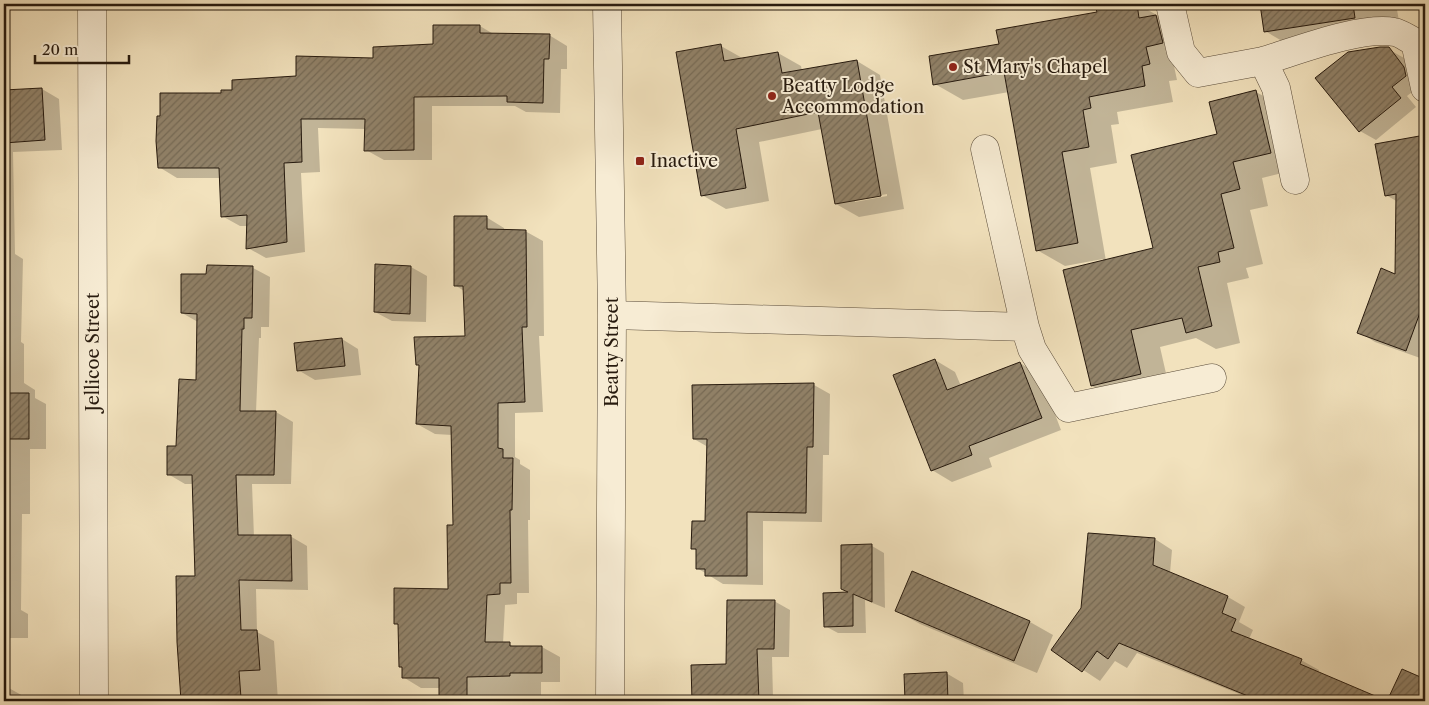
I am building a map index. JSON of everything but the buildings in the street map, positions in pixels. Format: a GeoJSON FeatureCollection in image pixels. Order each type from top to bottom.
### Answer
{"type":"FeatureCollection","features":[{"type":"Feature","properties":{"kind":"street","name":"Jellicoe Street"},"geometry":{"type":"LineString","coordinates":[[92,4],[94,701]]}},
{"type":"Feature","properties":{"kind":"street","name":"Beatty Street"},"geometry":{"type":"LineString","coordinates":[[607,4],[612,315],[610,701]]}},
{"type":"Feature","properties":{"kind":"street"},"geometry":{"type":"LineString","coordinates":[[1170,4],[1181,52],[1198,73],[1263,62],[1331,40],[1369,32],[1395,32],[1415,42],[1425,88]]}},
{"type":"Feature","properties":{"kind":"street"},"geometry":{"type":"LineString","coordinates":[[1263,62],[1276,88],[1295,180]]}},
{"type":"Feature","properties":{"kind":"street"},"geometry":{"type":"LineString","coordinates":[[985,149],[1025,327],[1032,349],[1068,408],[1212,378]]}},
{"type":"Feature","properties":{"kind":"street"},"geometry":{"type":"LineString","coordinates":[[612,315],[1025,327]]}},
{"type":"Feature","properties":{"kind":"place","name":"St Mary's Chapel"},"geometry":{"type":"Point","coordinates":[953,67]}},
{"type":"Feature","properties":{"kind":"place","name":"Beatty Lodge Accommodation"},"geometry":{"type":"Point","coordinates":[772,96]}},
{"type":"Feature","properties":{"kind":"place","name":"Inactive"},"geometry":{"type":"Point","coordinates":[640,161]}}]}
